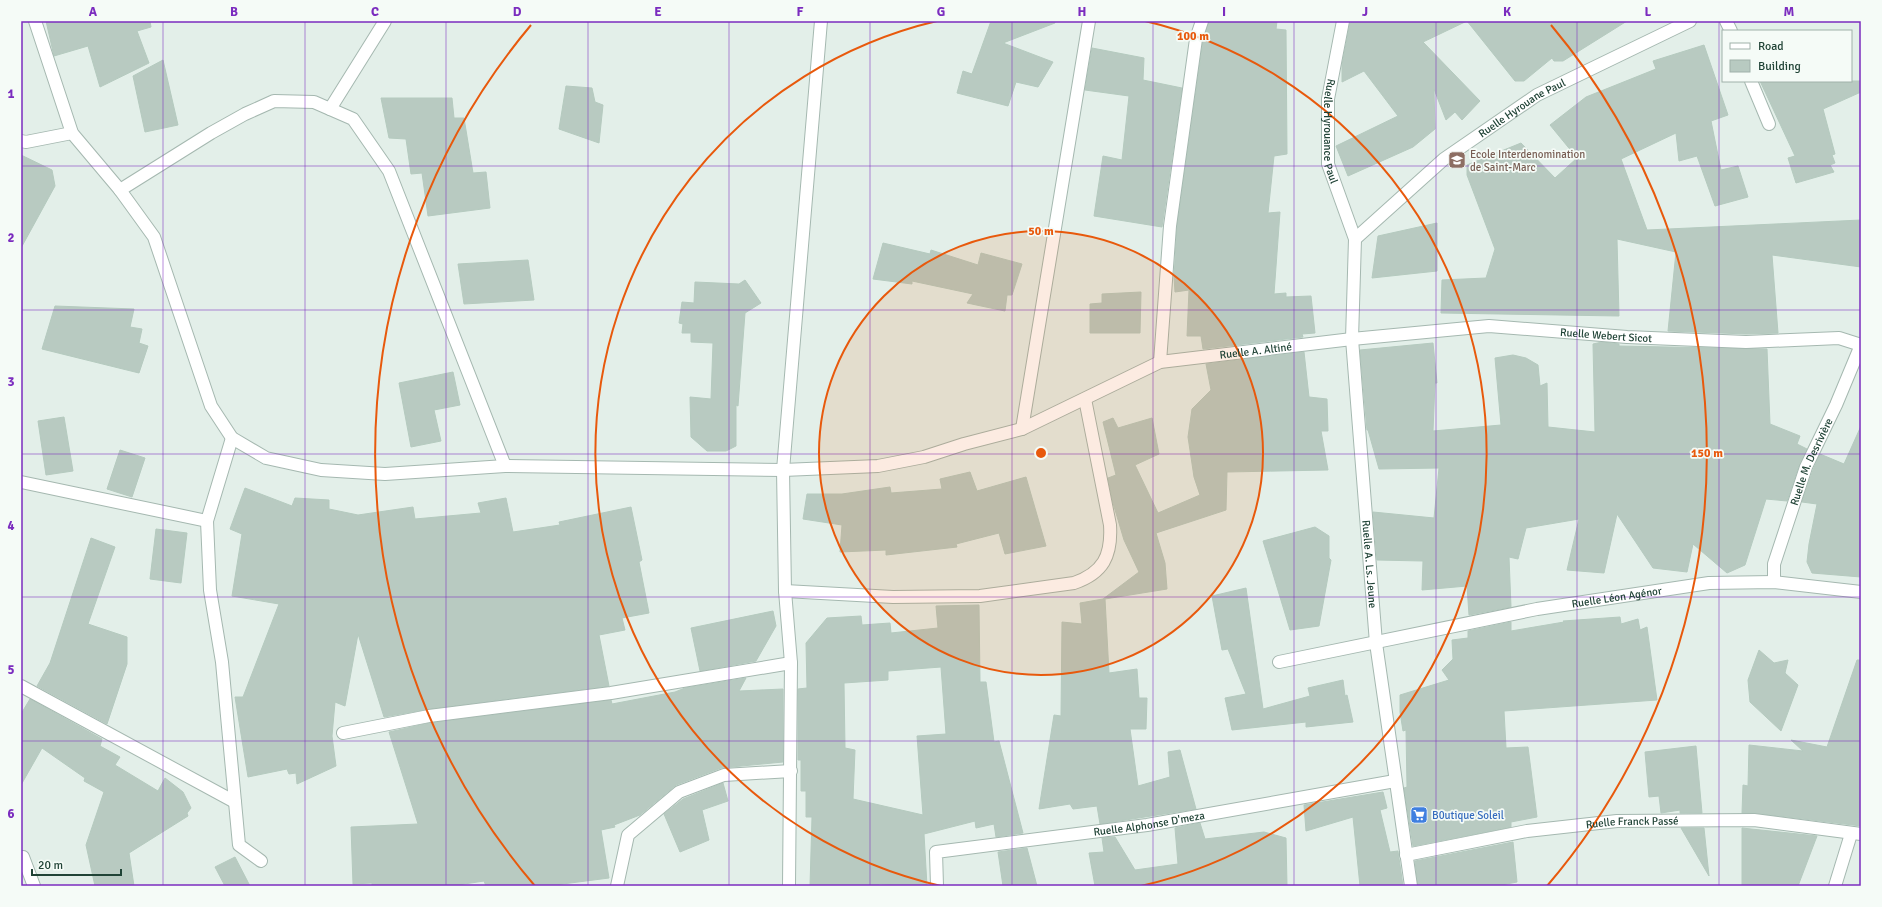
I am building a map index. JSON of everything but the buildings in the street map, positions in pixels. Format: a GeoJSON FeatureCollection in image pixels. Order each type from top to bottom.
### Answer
{"type":"FeatureCollection","features":[{"type":"Feature","properties":{"kind":"street"},"geometry":{"type":"LineString","coordinates":[[35,21],[72,133],[120,190],[154,237],[212,406],[232,438],[207,521],[210,590],[222,662],[239,844],[261,861]]}},
{"type":"Feature","properties":{"kind":"street"},"geometry":{"type":"LineString","coordinates":[[330,109],[385,21]]}},
{"type":"Feature","properties":{"kind":"street"},"geometry":{"type":"LineString","coordinates":[[789,886],[791,663],[785,591],[783,470],[821,21]]}},
{"type":"Feature","properties":{"kind":"street"},"geometry":{"type":"LineString","coordinates":[[1022,429],[1089,21]]}},
{"type":"Feature","properties":{"kind":"street"},"geometry":{"type":"LineString","coordinates":[[1160,362],[1170,226],[1196,38],[1202,21]]}},
{"type":"Feature","properties":{"kind":"street","name":"Ruelle Hyrouance Paul"},"geometry":{"type":"LineString","coordinates":[[1343,21],[1328,99],[1328,164],[1355,239]]}},
{"type":"Feature","properties":{"kind":"street","name":"Ruelle Hyrouane Paul"},"geometry":{"type":"LineString","coordinates":[[1355,239],[1444,159],[1537,95],[1690,21]]}},
{"type":"Feature","properties":{"kind":"street"},"geometry":{"type":"LineString","coordinates":[[1726,21],[1730,30]]}},
{"type":"Feature","properties":{"kind":"street"},"geometry":{"type":"LineString","coordinates":[[1751,82],[1769,124]]}},
{"type":"Feature","properties":{"kind":"street"},"geometry":{"type":"LineString","coordinates":[[120,190],[211,132],[274,101],[314,102],[353,119],[389,171],[505,466]]}},
{"type":"Feature","properties":{"kind":"street"},"geometry":{"type":"LineString","coordinates":[[21,141],[26,142],[72,133]]}},
{"type":"Feature","properties":{"kind":"street","name":"Ruelle A. Ls. Jeune"},"geometry":{"type":"LineString","coordinates":[[1355,239],[1352,339],[1376,643],[1411,886]]}},
{"type":"Feature","properties":{"kind":"street","name":"Ruelle Webert Sicot"},"geometry":{"type":"LineString","coordinates":[[1352,339],[1489,326],[1627,337],[1746,342],[1839,338],[1861,345]]}},
{"type":"Feature","properties":{"kind":"street","name":"Ruelle A. Altiné"},"geometry":{"type":"LineString","coordinates":[[232,438],[266,458],[321,470],[385,474],[505,466],[783,470],[878,466],[924,457],[964,444],[1022,429],[1160,362],[1352,339]]}},
{"type":"Feature","properties":{"kind":"street","name":"Ruelle M. Desrivière"},"geometry":{"type":"LineString","coordinates":[[1774,582],[1774,564],[1806,467],[1836,405],[1861,345]]}},
{"type":"Feature","properties":{"kind":"street"},"geometry":{"type":"LineString","coordinates":[[785,591],[893,597],[980,596],[1074,583],[1088,578],[1100,569],[1108,556],[1112,541],[1085,399]]}},
{"type":"Feature","properties":{"kind":"street"},"geometry":{"type":"LineString","coordinates":[[21,482],[207,521]]}},
{"type":"Feature","properties":{"kind":"street","name":"Ruelle Léon Agénor"},"geometry":{"type":"LineString","coordinates":[[1279,662],[1537,609],[1709,583],[1774,582],[1861,592]]}},
{"type":"Feature","properties":{"kind":"street"},"geometry":{"type":"LineString","coordinates":[[343,732],[429,716],[611,693],[791,663]]}},
{"type":"Feature","properties":{"kind":"street"},"geometry":{"type":"LineString","coordinates":[[21,686],[235,802]]}},
{"type":"Feature","properties":{"kind":"street"},"geometry":{"type":"LineString","coordinates":[[617,886],[628,835],[679,792],[724,775],[791,771]]}},
{"type":"Feature","properties":{"kind":"street","name":"Ruelle Alphonse D'meza"},"geometry":{"type":"LineString","coordinates":[[937,886],[936,852],[1147,825],[1395,781]]}},
{"type":"Feature","properties":{"kind":"street","name":"Ruelle Franck Passé"},"geometry":{"type":"LineString","coordinates":[[1406,855],[1527,831],[1617,821],[1754,820],[1856,834]]}},
{"type":"Feature","properties":{"kind":"street"},"geometry":{"type":"LineString","coordinates":[[1835,886],[1856,834]]}},
{"type":"Feature","properties":{"kind":"street"},"geometry":{"type":"LineString","coordinates":[[21,857],[23,857],[34,886]]}},
{"type":"Feature","properties":{"kind":"place","name":"Ecole Interdenomination de Saint-Marc"},"geometry":{"type":"Point","coordinates":[1457,160]}},
{"type":"Feature","properties":{"kind":"place","name":"B0utique Soleil"},"geometry":{"type":"Point","coordinates":[1419,815]}}]}
